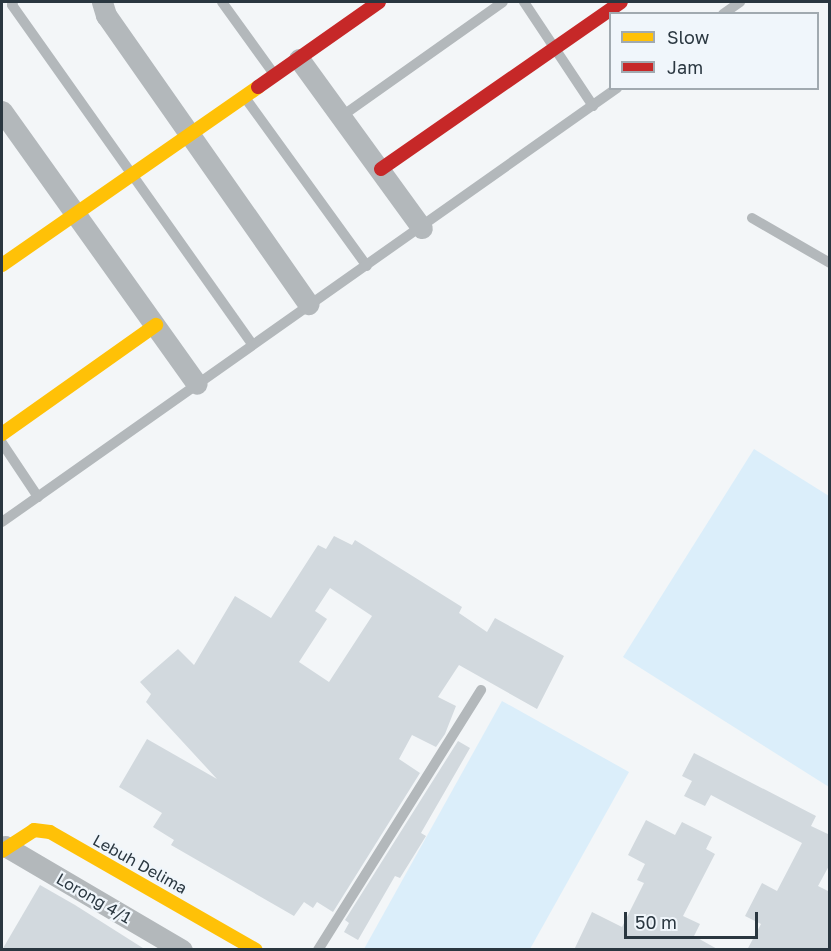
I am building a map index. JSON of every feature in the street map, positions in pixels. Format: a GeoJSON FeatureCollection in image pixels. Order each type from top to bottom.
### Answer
{"type":"FeatureCollection","features":[{"type":"Feature","properties":{"kind":"street"},"geometry":{"type":"LineString","coordinates":[[102,2],[106,15],[308,304]]}},
{"type":"Feature","properties":{"kind":"street"},"geometry":{"type":"LineString","coordinates":[[2,266],[131,173],[379,2]]}},
{"type":"Feature","properties":{"kind":"street"},"geometry":{"type":"LineString","coordinates":[[381,169],[621,2]]}},
{"type":"Feature","properties":{"kind":"street"},"geometry":{"type":"LineString","coordinates":[[299,59],[422,228]]}},
{"type":"Feature","properties":{"kind":"street"},"geometry":{"type":"LineString","coordinates":[[2,111],[197,384]]}},
{"type":"Feature","properties":{"kind":"street"},"geometry":{"type":"LineString","coordinates":[[2,434],[156,325]]}},
{"type":"Feature","properties":{"kind":"street","name":"Lebuh Delima"},"geometry":{"type":"LineString","coordinates":[[3,848],[34,830],[50,832],[256,950]]}},
{"type":"Feature","properties":{"kind":"street","name":"Lorong 4/1"},"geometry":{"type":"LineString","coordinates":[[3,848],[182,950]]}},
{"type":"Feature","properties":{"kind":"lane"},"geometry":{"type":"LineString","coordinates":[[13,2],[12,5],[252,344]]}},
{"type":"Feature","properties":{"kind":"lane"},"geometry":{"type":"LineString","coordinates":[[222,2],[274,75]]}},
{"type":"Feature","properties":{"kind":"lane"},"geometry":{"type":"LineString","coordinates":[[342,116],[503,2]]}},
{"type":"Feature","properties":{"kind":"lane"},"geometry":{"type":"LineString","coordinates":[[524,2],[593,106]]}},
{"type":"Feature","properties":{"kind":"lane"},"geometry":{"type":"LineString","coordinates":[[726,12],[740,2]]}},
{"type":"Feature","properties":{"kind":"lane"},"geometry":{"type":"LineString","coordinates":[[2,522],[308,304],[422,228],[614,90]]}},
{"type":"Feature","properties":{"kind":"lane"},"geometry":{"type":"LineString","coordinates":[[244,96],[367,266]]}},
{"type":"Feature","properties":{"kind":"lane"},"geometry":{"type":"LineString","coordinates":[[752,218],[830,264]]}},
{"type":"Feature","properties":{"kind":"lane"},"geometry":{"type":"LineString","coordinates":[[2,443],[38,497]]}},
{"type":"Feature","properties":{"kind":"lane"},"geometry":{"type":"LineString","coordinates":[[318,950],[481,690]]}},
{"type":"Feature","properties":{"kind":"shaded area"},"geometry":{"type":"Polygon","coordinates":[[[754,449],[829,496],[829,787],[623,657],[754,449]]]}},
{"type":"Feature","properties":{"kind":"shaded area"},"geometry":{"type":"Polygon","coordinates":[[[502,701],[629,772],[530,949],[364,949],[502,701]]]}},
{"type":"Feature","properties":{"kind":"building"},"geometry":{"type":"Polygon","coordinates":[[[334,536],[352,545],[355,540],[462,607],[459,613],[487,632],[495,618],[564,656],[537,709],[459,665],[438,697],[456,706],[445,734],[436,747],[412,735],[399,759],[420,773],[333,912],[317,902],[313,908],[304,902],[294,916],[171,845],[174,840],[153,827],[162,813],[119,787],[147,739],[217,779],[146,702],[151,694],[140,682],[178,649],[194,665],[235,596],[271,618],[318,545],[326,549],[334,536]],[[330,588],[315,611],[327,619],[299,662],[329,682],[372,616],[330,588]]]}},
{"type":"Feature","properties":{"kind":"building"},"geometry":{"type":"Polygon","coordinates":[[[458,741],[470,748],[421,833],[426,836],[400,878],[395,876],[358,940],[344,932],[349,923],[345,920],[458,741]]]}},
{"type":"Feature","properties":{"kind":"building"},"geometry":{"type":"Polygon","coordinates":[[[694,753],[816,816],[811,826],[830,835],[830,864],[818,886],[830,892],[830,950],[747,950],[761,924],[745,916],[762,883],[777,891],[802,843],[711,795],[705,806],[684,796],[692,781],[682,776],[694,753]]]}},
{"type":"Feature","properties":{"kind":"building"},"geometry":{"type":"Polygon","coordinates":[[[646,820],[675,835],[682,822],[712,837],[706,849],[715,854],[683,916],[700,924],[694,936],[719,950],[574,950],[592,912],[622,927],[644,883],[637,880],[645,864],[628,855],[646,820]]]}},
{"type":"Feature","properties":{"kind":"building"},"geometry":{"type":"Polygon","coordinates":[[[40,885],[75,905],[146,950],[2,950],[40,885]]]}},
{"type":"Feature","properties":{"kind":"traffic: slow"},"geometry":{"type":"LineString","coordinates":[[2,265],[258,87]]}},
{"type":"Feature","properties":{"kind":"traffic: slow"},"geometry":{"type":"LineString","coordinates":[[2,434],[156,325]]}},
{"type":"Feature","properties":{"kind":"traffic: slow"},"geometry":{"type":"LineString","coordinates":[[2,851],[34,830],[50,832],[256,950]]}},
{"type":"Feature","properties":{"kind":"traffic: jam"},"geometry":{"type":"LineString","coordinates":[[258,87],[379,2]]}},
{"type":"Feature","properties":{"kind":"traffic: jam"},"geometry":{"type":"LineString","coordinates":[[381,169],[621,2]]}}]}
